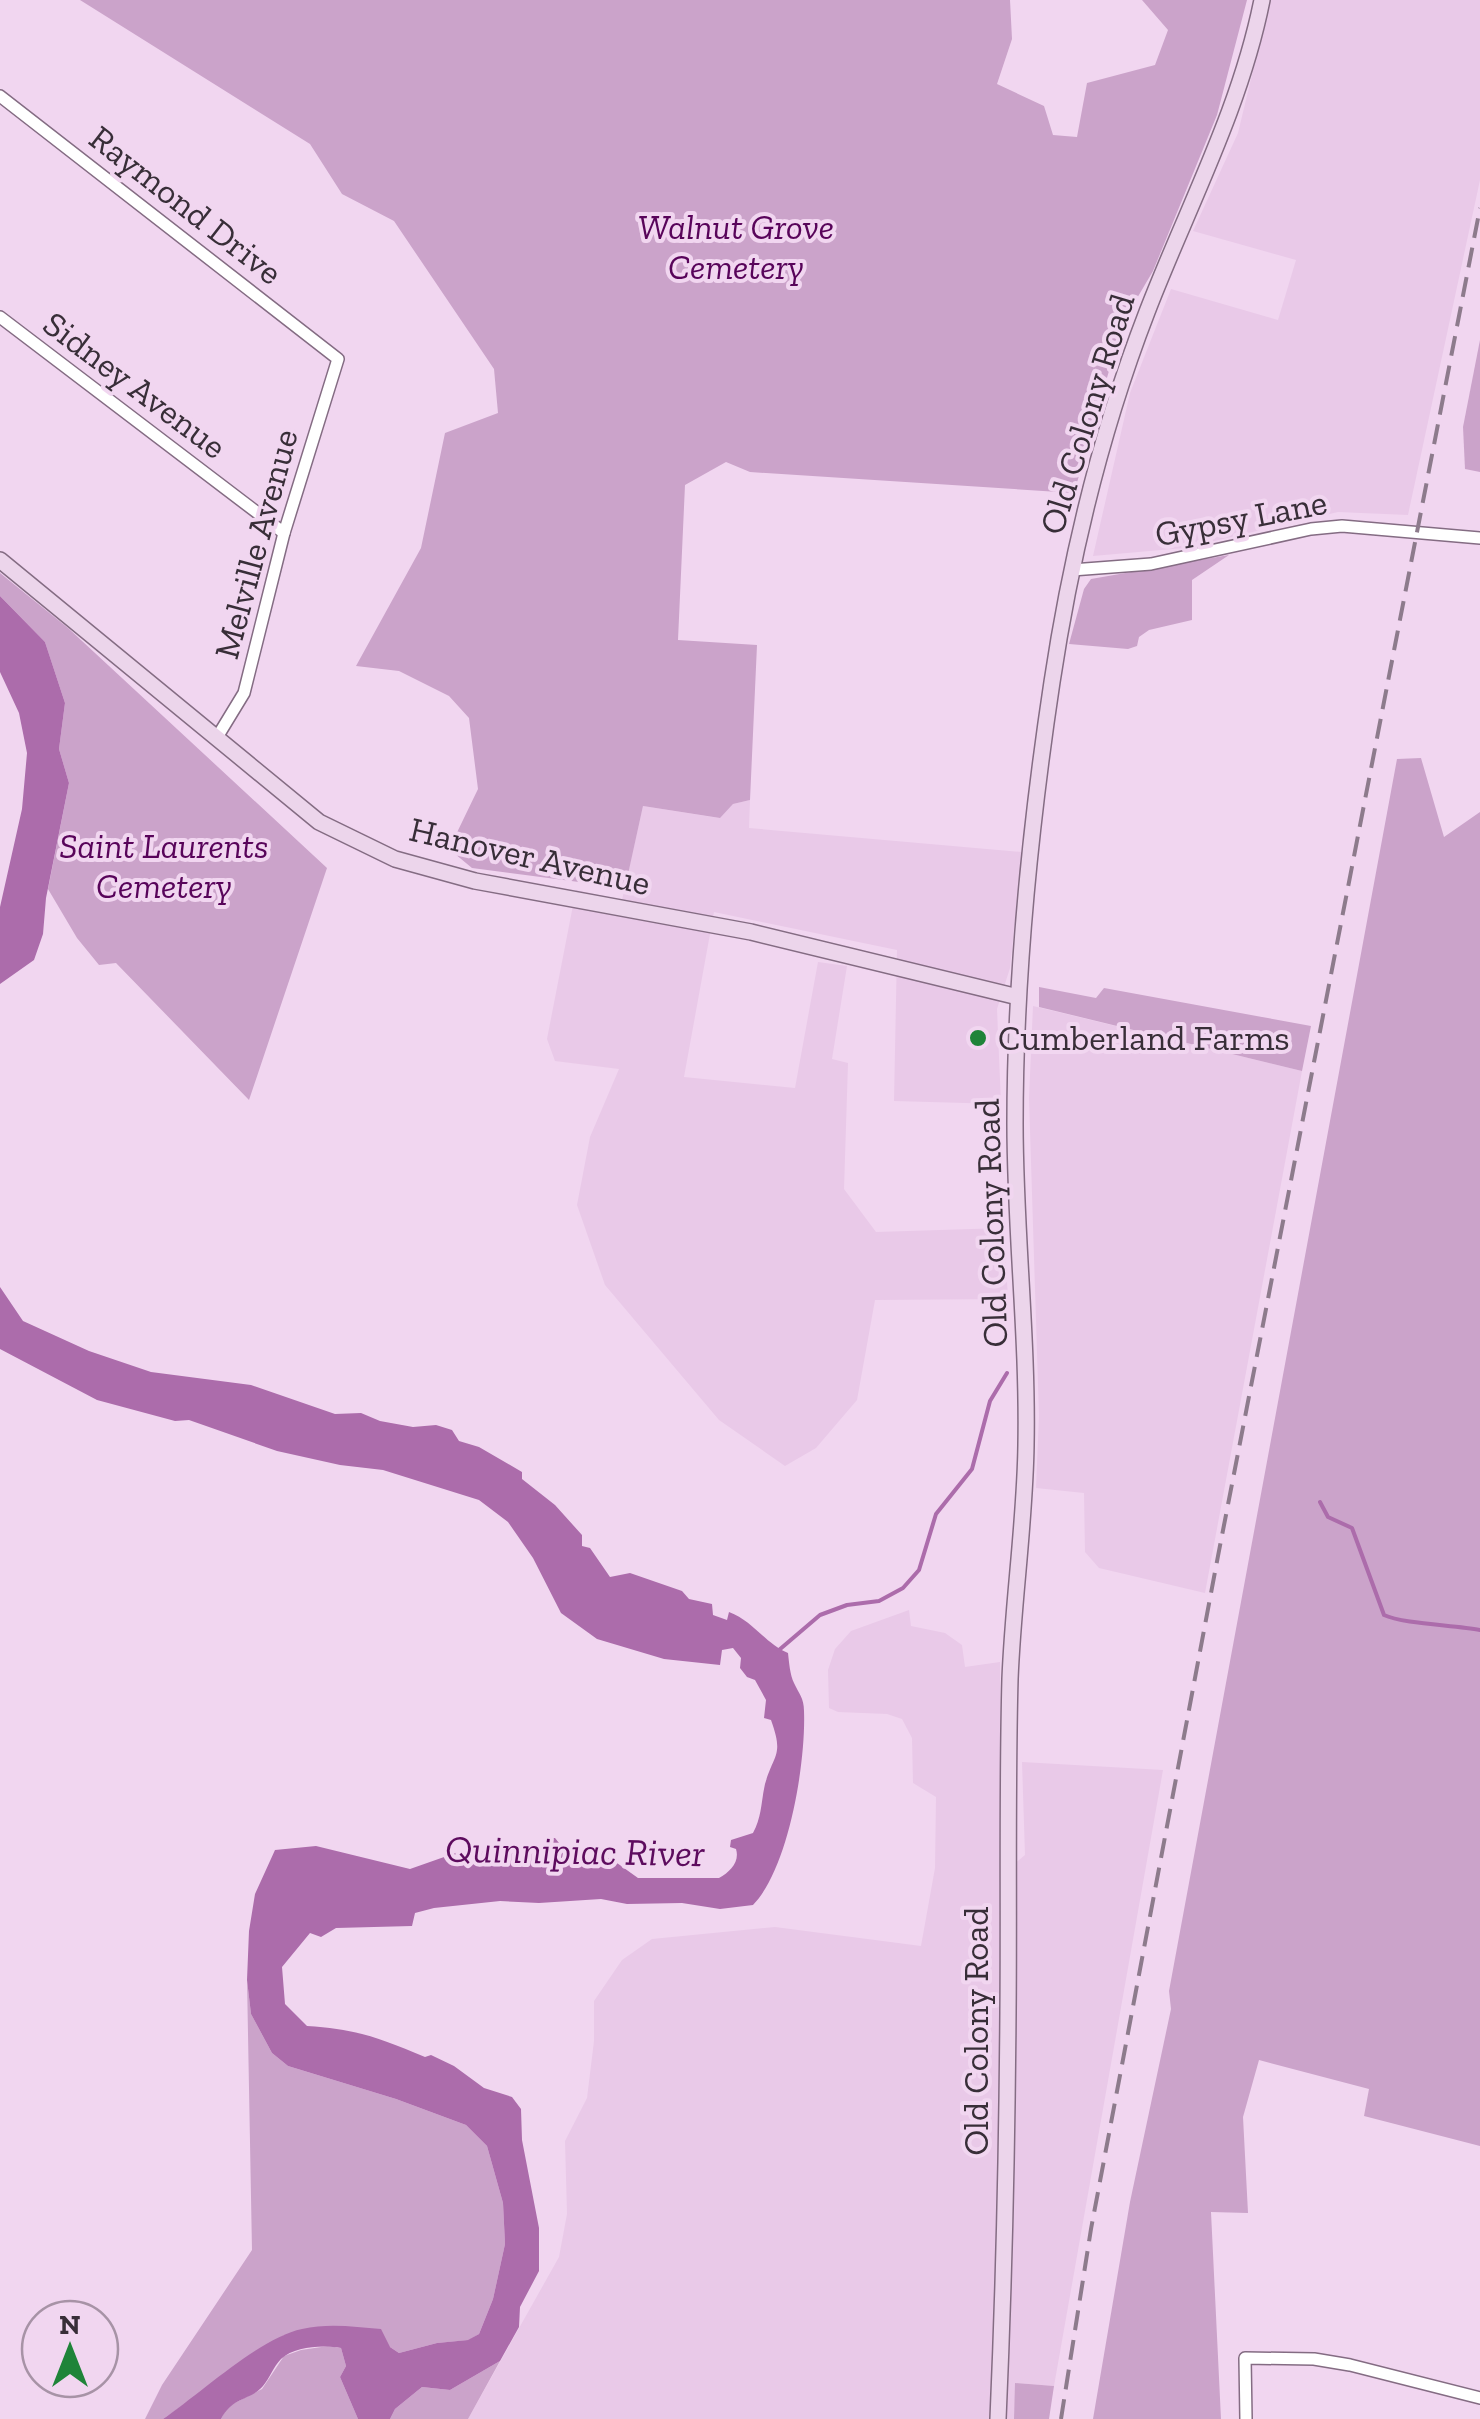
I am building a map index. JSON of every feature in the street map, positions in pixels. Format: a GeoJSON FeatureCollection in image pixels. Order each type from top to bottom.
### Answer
{"type":"FeatureCollection","features":[{"type":"Feature","properties":{"kind":"main road","name":"Old Colony Road"},"geometry":{"type":"LineString","coordinates":[[998,2419],[1007,2081],[1010,1677],[1026,1440],[1026,1358],[1016,1176],[1018,998],[1046,724],[1072,570],[1127,367],[1231,111],[1262,0]]}},
{"type":"Feature","properties":{"kind":"main road","name":"Hanover Avenue"},"geometry":{"type":"LineString","coordinates":[[0,560],[320,822],[395,859],[475,881],[752,932],[1018,998]]}},
{"type":"Feature","properties":{"kind":"street","name":"Raymond Drive"},"geometry":{"type":"LineString","coordinates":[[0,96],[338,358]]}},
{"type":"Feature","properties":{"kind":"street","name":"Sidney Avenue"},"geometry":{"type":"LineString","coordinates":[[0,317],[284,533]]}},
{"type":"Feature","properties":{"kind":"street","name":"Melville Avenue"},"geometry":{"type":"LineString","coordinates":[[216,739],[244,693],[284,533],[338,358]]}},
{"type":"Feature","properties":{"kind":"street","name":"Gypsy Lane"},"geometry":{"type":"LineString","coordinates":[[1072,570],[1152,564],[1311,529],[1342,526],[1480,538]]}},
{"type":"Feature","properties":{"kind":"street"},"geometry":{"type":"LineString","coordinates":[[1246,2419],[1245,2358],[1350,2364],[1480,2398]]}},
{"type":"Feature","properties":{"kind":"shaded area"},"geometry":{"type":"Polygon","coordinates":[[[1270,0],[1480,0],[1480,180],[1408,515],[1338,512],[1184,548],[1093,556],[1130,393],[1171,289],[1278,320],[1296,260],[1193,231],[1238,133],[1270,0]]]}},
{"type":"Feature","properties":{"kind":"shaded area"},"geometry":{"type":"Polygon","coordinates":[[[0,596],[45,642],[65,703],[59,749],[69,783],[46,898],[43,934],[34,960],[0,984],[0,907],[22,809],[27,753],[19,713],[0,672],[0,596]]]}},
{"type":"Feature","properties":{"kind":"shaded area"},"geometry":{"type":"Polygon","coordinates":[[[750,800],[749,828],[1022,852],[1010,968],[997,1009],[1001,1104],[894,1101],[897,950],[714,912],[684,1077],[795,1088],[818,962],[847,966],[832,1059],[848,1063],[844,1189],[876,1232],[1004,1228],[1008,1299],[875,1300],[857,1400],[816,1448],[785,1466],[719,1420],[605,1285],[577,1205],[590,1137],[619,1069],[555,1061],[547,1039],[576,890],[622,900],[643,806],[719,818],[733,804],[750,800]]]}},
{"type":"Feature","properties":{"kind":"shaded area"},"geometry":{"type":"Polygon","coordinates":[[[1033,1006],[1302,1071],[1205,1593],[1099,1568],[1085,1552],[1084,1493],[1036,1488],[1039,1416],[1029,1098],[1033,1006]]]}},
{"type":"Feature","properties":{"kind":"shaded area"},"geometry":{"type":"Polygon","coordinates":[[[0,1287],[23,1321],[89,1351],[151,1372],[251,1385],[335,1414],[361,1413],[380,1421],[452,1430],[459,1441],[479,1447],[522,1472],[522,1479],[555,1505],[582,1535],[582,1546],[590,1548],[610,1577],[630,1573],[682,1591],[689,1599],[712,1604],[713,1615],[727,1620],[729,1612],[737,1616],[788,1653],[804,1707],[802,1758],[785,1841],[766,1888],[753,1905],[720,1909],[601,1899],[500,1901],[434,1908],[415,1913],[412,1926],[336,1928],[321,1937],[310,1933],[282,1967],[285,2004],[307,2026],[354,2032],[425,2057],[431,2055],[484,2088],[512,2097],[521,2109],[522,2140],[539,2228],[539,2271],[520,2307],[519,2327],[500,2361],[450,2390],[422,2387],[395,2409],[390,2419],[358,2419],[340,2377],[346,2366],[341,2348],[326,2347],[287,2355],[263,2386],[236,2402],[221,2419],[163,2419],[250,2354],[302,2329],[381,2329],[390,2347],[399,2353],[468,2340],[479,2334],[493,2299],[505,2244],[503,2203],[487,2146],[466,2125],[288,2066],[272,2053],[251,2014],[247,1980],[255,1894],[275,1850],[316,1846],[410,1869],[464,1850],[540,1854],[555,1838],[567,1853],[610,1858],[638,1878],[719,1878],[735,1862],[737,1854],[730,1847],[731,1840],[753,1833],[760,1815],[777,1741],[771,1720],[764,1718],[766,1700],[755,1680],[740,1668],[741,1658],[733,1648],[722,1650],[720,1665],[664,1659],[597,1639],[561,1613],[533,1558],[508,1522],[479,1500],[383,1470],[277,1451],[189,1420],[175,1421],[97,1400],[0,1349],[0,1287]]]}},
{"type":"Feature","properties":{"kind":"shaded area"},"geometry":{"type":"Polygon","coordinates":[[[909,1610],[911,1626],[945,1633],[962,1645],[965,1667],[1000,1662],[1000,1876],[1025,1855],[1022,1762],[1163,1770],[1054,2386],[1016,2383],[1014,2419],[468,2419],[559,2257],[567,2214],[565,2141],[587,2098],[594,2001],[622,1960],[652,1939],[775,1927],[921,1946],[935,1868],[936,1797],[913,1783],[912,1738],[902,1719],[829,1708],[828,1670],[835,1649],[851,1631],[909,1610]]]}},
{"type":"Feature","properties":{"kind":"green space","name":"Walnut Grove Cemetery"},"geometry":{"type":"Polygon","coordinates":[[[80,0],[1010,0],[1012,39],[997,84],[1044,106],[1053,135],[1077,137],[1087,83],[1155,65],[1168,30],[1142,0],[1247,0],[1217,115],[1153,271],[1123,322],[1074,493],[750,472],[726,462],[685,485],[678,640],[757,645],[750,800],[733,804],[720,818],[643,806],[625,888],[472,868],[449,849],[478,789],[469,718],[449,696],[399,671],[356,666],[421,548],[445,433],[498,413],[494,369],[394,221],[342,194],[310,144],[80,0]]]}},
{"type":"Feature","properties":{"kind":"green space"},"geometry":{"type":"Polygon","coordinates":[[[1480,340],[1480,472],[1465,469],[1463,427],[1480,340]]]}},
{"type":"Feature","properties":{"kind":"green space"},"geometry":{"type":"Polygon","coordinates":[[[1229,555],[1192,580],[1192,620],[1149,630],[1139,637],[1137,646],[1128,649],[1069,644],[1084,589],[1091,579],[1229,555]]]}},
{"type":"Feature","properties":{"kind":"green space","name":"Saint Laurents Cemetery"},"geometry":{"type":"Polygon","coordinates":[[[0,573],[68,628],[327,868],[249,1100],[116,963],[99,965],[77,938],[48,889],[69,783],[59,749],[65,703],[45,642],[0,596],[0,573]]]}},
{"type":"Feature","properties":{"kind":"green space"},"geometry":{"type":"Polygon","coordinates":[[[1421,758],[1444,837],[1480,812],[1480,2146],[1364,2116],[1369,2089],[1259,2060],[1243,2117],[1248,2213],[1211,2212],[1221,2419],[1093,2419],[1397,759],[1421,758]]]}},
{"type":"Feature","properties":{"kind":"green space"},"geometry":{"type":"Polygon","coordinates":[[[1039,987],[1096,998],[1104,988],[1311,1026],[1302,1071],[1039,1007],[1039,987]]]}},
{"type":"Feature","properties":{"kind":"green space"},"geometry":{"type":"Polygon","coordinates":[[[247,1980],[251,2014],[272,2053],[288,2066],[466,2125],[487,2146],[503,2203],[505,2244],[493,2299],[479,2334],[469,2340],[399,2353],[390,2347],[284,2335],[163,2419],[145,2419],[162,2385],[252,2250],[247,1980]]]}},
{"type":"Feature","properties":{"kind":"green space"},"geometry":{"type":"Polygon","coordinates":[[[328,2346],[341,2348],[346,2366],[340,2377],[358,2419],[221,2419],[227,2407],[262,2389],[284,2356],[328,2346]]]}},
{"type":"Feature","properties":{"kind":"green space"},"geometry":{"type":"Polygon","coordinates":[[[500,2361],[468,2419],[390,2419],[395,2409],[422,2387],[450,2390],[500,2361]]]}},
{"type":"Feature","properties":{"kind":"green space"},"geometry":{"type":"Polygon","coordinates":[[[1015,2383],[1054,2386],[1049,2419],[1014,2419],[1015,2383]]]}},
{"type":"Feature","properties":{"kind":"waterway"},"geometry":{"type":"LineString","coordinates":[[779,1650],[820,1615],[847,1605],[879,1601],[903,1588],[919,1570],[936,1514],[972,1469],[990,1401],[1007,1373]]}},
{"type":"Feature","properties":{"kind":"waterway"},"geometry":{"type":"LineString","coordinates":[[1320,1502],[1328,1517],[1352,1528],[1384,1615],[1480,1630]]}},
{"type":"Feature","properties":{"kind":"railway"},"geometry":{"type":"LineString","coordinates":[[1061,2419],[1091,2229],[1218,1556],[1480,208]]}},
{"type":"Feature","properties":{"kind":"place","name":"Cumberland Farms"},"geometry":{"type":"Point","coordinates":[978,1038]}},
{"type":"Feature","properties":{"kind":"water label","name":"Quinnipiac River"},"geometry":{"type":"Point","coordinates":[575,1851]}}]}
